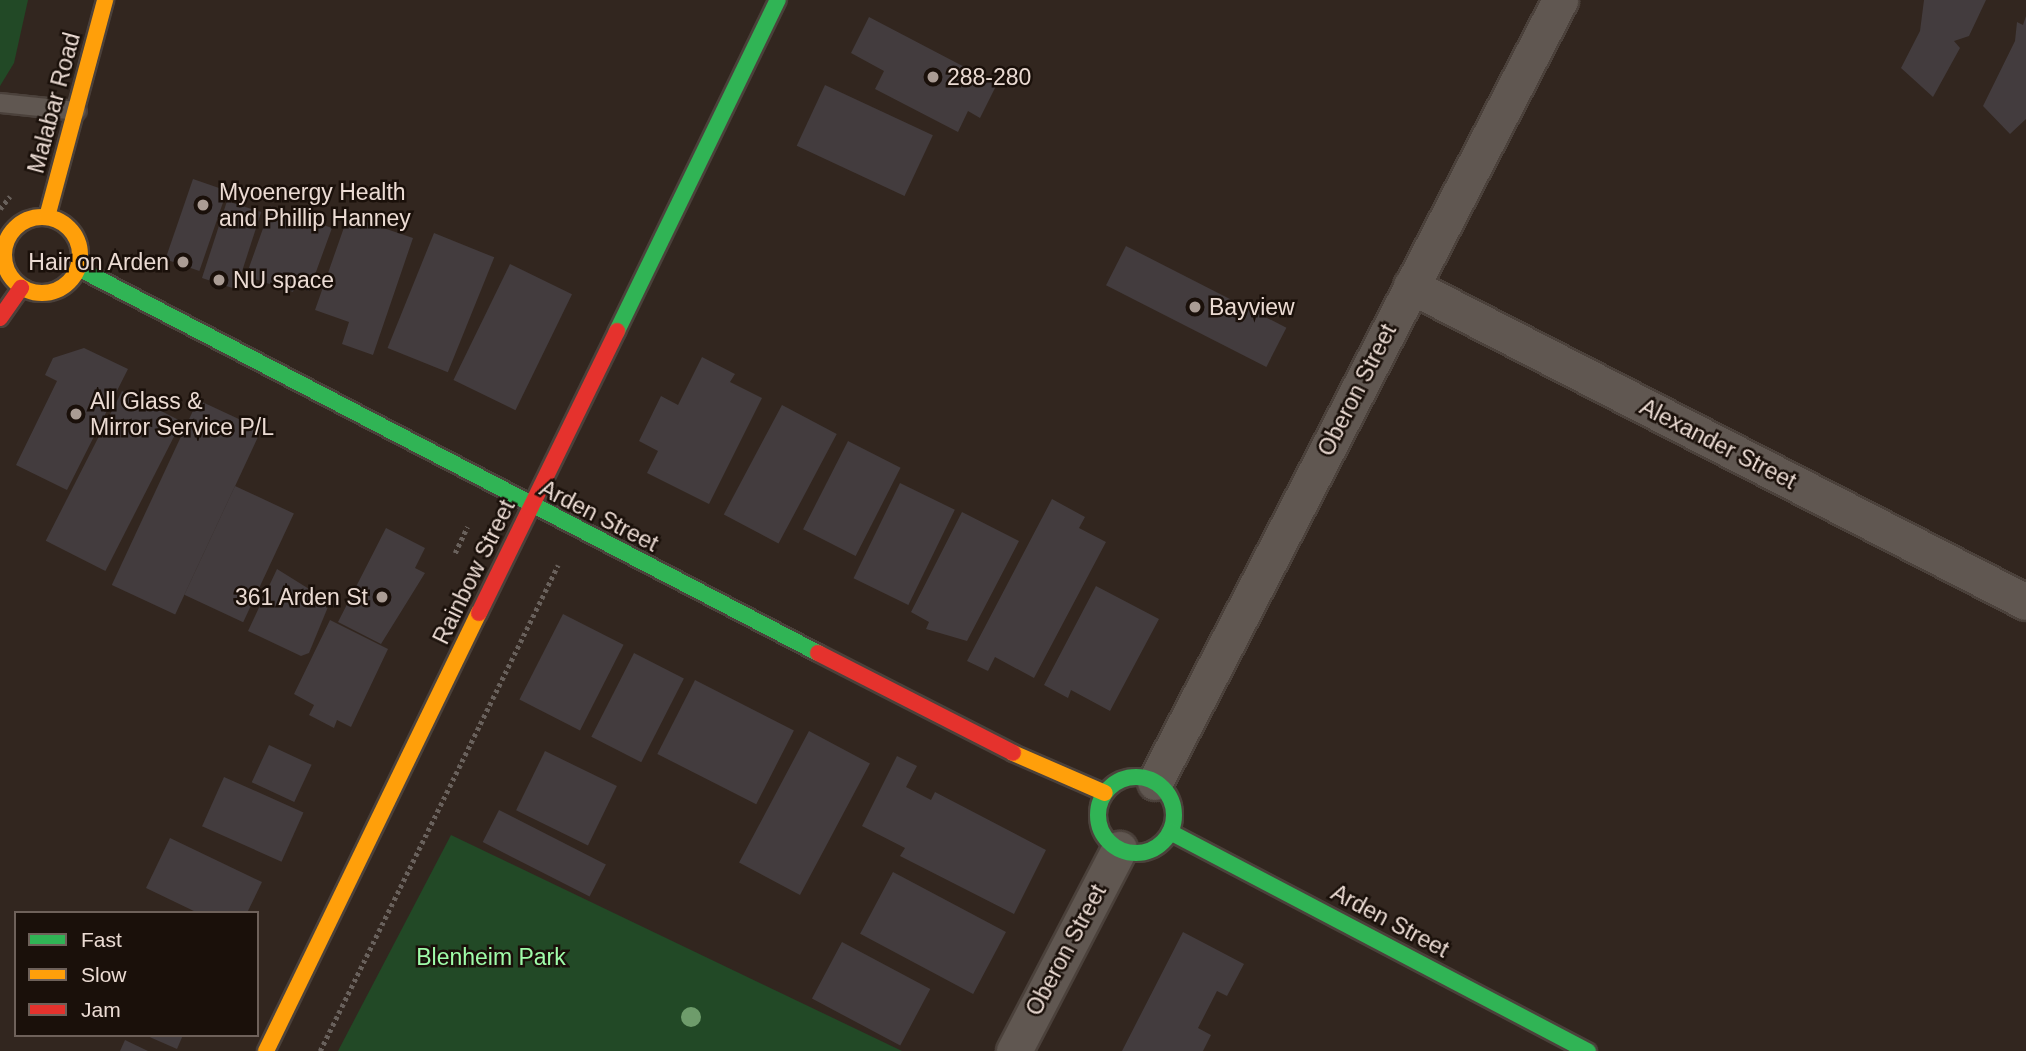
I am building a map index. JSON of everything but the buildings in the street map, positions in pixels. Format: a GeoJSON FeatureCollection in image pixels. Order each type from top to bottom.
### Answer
{"type":"FeatureCollection","features":[{"type":"Feature","properties":{"kind":"main road","name":"Malabar Road"},"geometry":{"type":"LineString","coordinates":[[47,216],[105,0]]}},
{"type":"Feature","properties":{"kind":"main road","name":"Rainbow Street"},"geometry":{"type":"LineString","coordinates":[[266,1051],[778,0]]}},
{"type":"Feature","properties":{"kind":"main road"},"geometry":{"type":"LineString","coordinates":[[47,216],[74,235],[78,268],[54,291],[21,288],[6,268],[5,242],[22,222],[47,216]]}},
{"type":"Feature","properties":{"kind":"main road","name":"Arden Street"},"geometry":{"type":"LineString","coordinates":[[78,268],[531,507],[1069,782],[1105,793]]}},
{"type":"Feature","properties":{"kind":"main road"},"geometry":{"type":"LineString","coordinates":[[0,318],[21,288]]}},
{"type":"Feature","properties":{"kind":"main road"},"geometry":{"type":"LineString","coordinates":[[1129,777],[1155,782],[1173,806],[1170,832],[1150,850],[1119,849],[1098,820],[1105,793],[1129,777]]}},
{"type":"Feature","properties":{"kind":"main road","name":"Arden Street"},"geometry":{"type":"LineString","coordinates":[[1170,832],[1588,1051]]}},
{"type":"Feature","properties":{"kind":"street","name":"Oberon Street"},"geometry":{"type":"LineString","coordinates":[[1155,782],[1560,0]]}},
{"type":"Feature","properties":{"kind":"street","name":"Alexander Street"},"geometry":{"type":"LineString","coordinates":[[1411,286],[2026,602]]}},
{"type":"Feature","properties":{"kind":"street","name":"Oberon Street"},"geometry":{"type":"LineString","coordinates":[[1014,1051],[1119,849]]}},
{"type":"Feature","properties":{"kind":"lane"},"geometry":{"type":"LineString","coordinates":[[0,103],[77,111]]}},
{"type":"Feature","properties":{"kind":"path"},"geometry":{"type":"LineString","coordinates":[[454,553],[467,527]]}},
{"type":"Feature","properties":{"kind":"path"},"geometry":{"type":"LineString","coordinates":[[320,1051],[561,561]]}},
{"type":"Feature","properties":{"kind":"green space"},"geometry":{"type":"Polygon","coordinates":[[[0,0],[28,0],[14,63],[0,86],[0,0]]]}},
{"type":"Feature","properties":{"kind":"green space","name":"Blenheim Park"},"geometry":{"type":"Polygon","coordinates":[[[451,835],[902,1051],[338,1051],[451,835]]]}},
{"type":"Feature","properties":{"kind":"traffic: fast"},"geometry":{"type":"LineString","coordinates":[[617,331],[778,0]]}},
{"type":"Feature","properties":{"kind":"traffic: fast"},"geometry":{"type":"LineString","coordinates":[[78,268],[818,653]]}},
{"type":"Feature","properties":{"kind":"traffic: fast"},"geometry":{"type":"LineString","coordinates":[[1136,777],[1150,780],[1163,788],[1171,801],[1174,815],[1171,829],[1163,842],[1150,850],[1136,853],[1122,850],[1109,842],[1101,829],[1098,815],[1101,801],[1109,788],[1122,780],[1136,777]]}},
{"type":"Feature","properties":{"kind":"traffic: fast"},"geometry":{"type":"LineString","coordinates":[[1170,832],[1588,1051]]}},
{"type":"Feature","properties":{"kind":"traffic: slow"},"geometry":{"type":"LineString","coordinates":[[47,217],[105,0]]}},
{"type":"Feature","properties":{"kind":"traffic: slow"},"geometry":{"type":"LineString","coordinates":[[42,217],[57,220],[69,228],[77,240],[80,255],[77,270],[69,282],[57,290],[42,293],[27,290],[15,282],[7,270],[4,255],[7,240],[15,228],[27,220],[42,217]]}},
{"type":"Feature","properties":{"kind":"traffic: slow"},"geometry":{"type":"LineString","coordinates":[[266,1051],[479,613]]}},
{"type":"Feature","properties":{"kind":"traffic: slow"},"geometry":{"type":"LineString","coordinates":[[1013,753],[1105,793]]}},
{"type":"Feature","properties":{"kind":"traffic: jam"},"geometry":{"type":"LineString","coordinates":[[0,318],[21,288]]}},
{"type":"Feature","properties":{"kind":"traffic: jam"},"geometry":{"type":"LineString","coordinates":[[479,613],[617,331]]}},
{"type":"Feature","properties":{"kind":"traffic: jam"},"geometry":{"type":"LineString","coordinates":[[818,653],[1013,753]]}},
{"type":"Feature","properties":{"kind":"place","name":"288-280"},"geometry":{"type":"Point","coordinates":[933,77]}},
{"type":"Feature","properties":{"kind":"place","name":"Myoenergy Health and Phillip Hanney"},"geometry":{"type":"Point","coordinates":[203,205]}},
{"type":"Feature","properties":{"kind":"place","name":"Hair on Arden"},"geometry":{"type":"Point","coordinates":[183,262]}},
{"type":"Feature","properties":{"kind":"place","name":"NU space"},"geometry":{"type":"Point","coordinates":[219,280]}},
{"type":"Feature","properties":{"kind":"place","name":"Bayview"},"geometry":{"type":"Point","coordinates":[1195,307]}},
{"type":"Feature","properties":{"kind":"place","name":"All Glass & Mirror Service P/L"},"geometry":{"type":"Point","coordinates":[76,414]}},
{"type":"Feature","properties":{"kind":"place","name":"361 Arden St"},"geometry":{"type":"Point","coordinates":[382,597]}}]}
